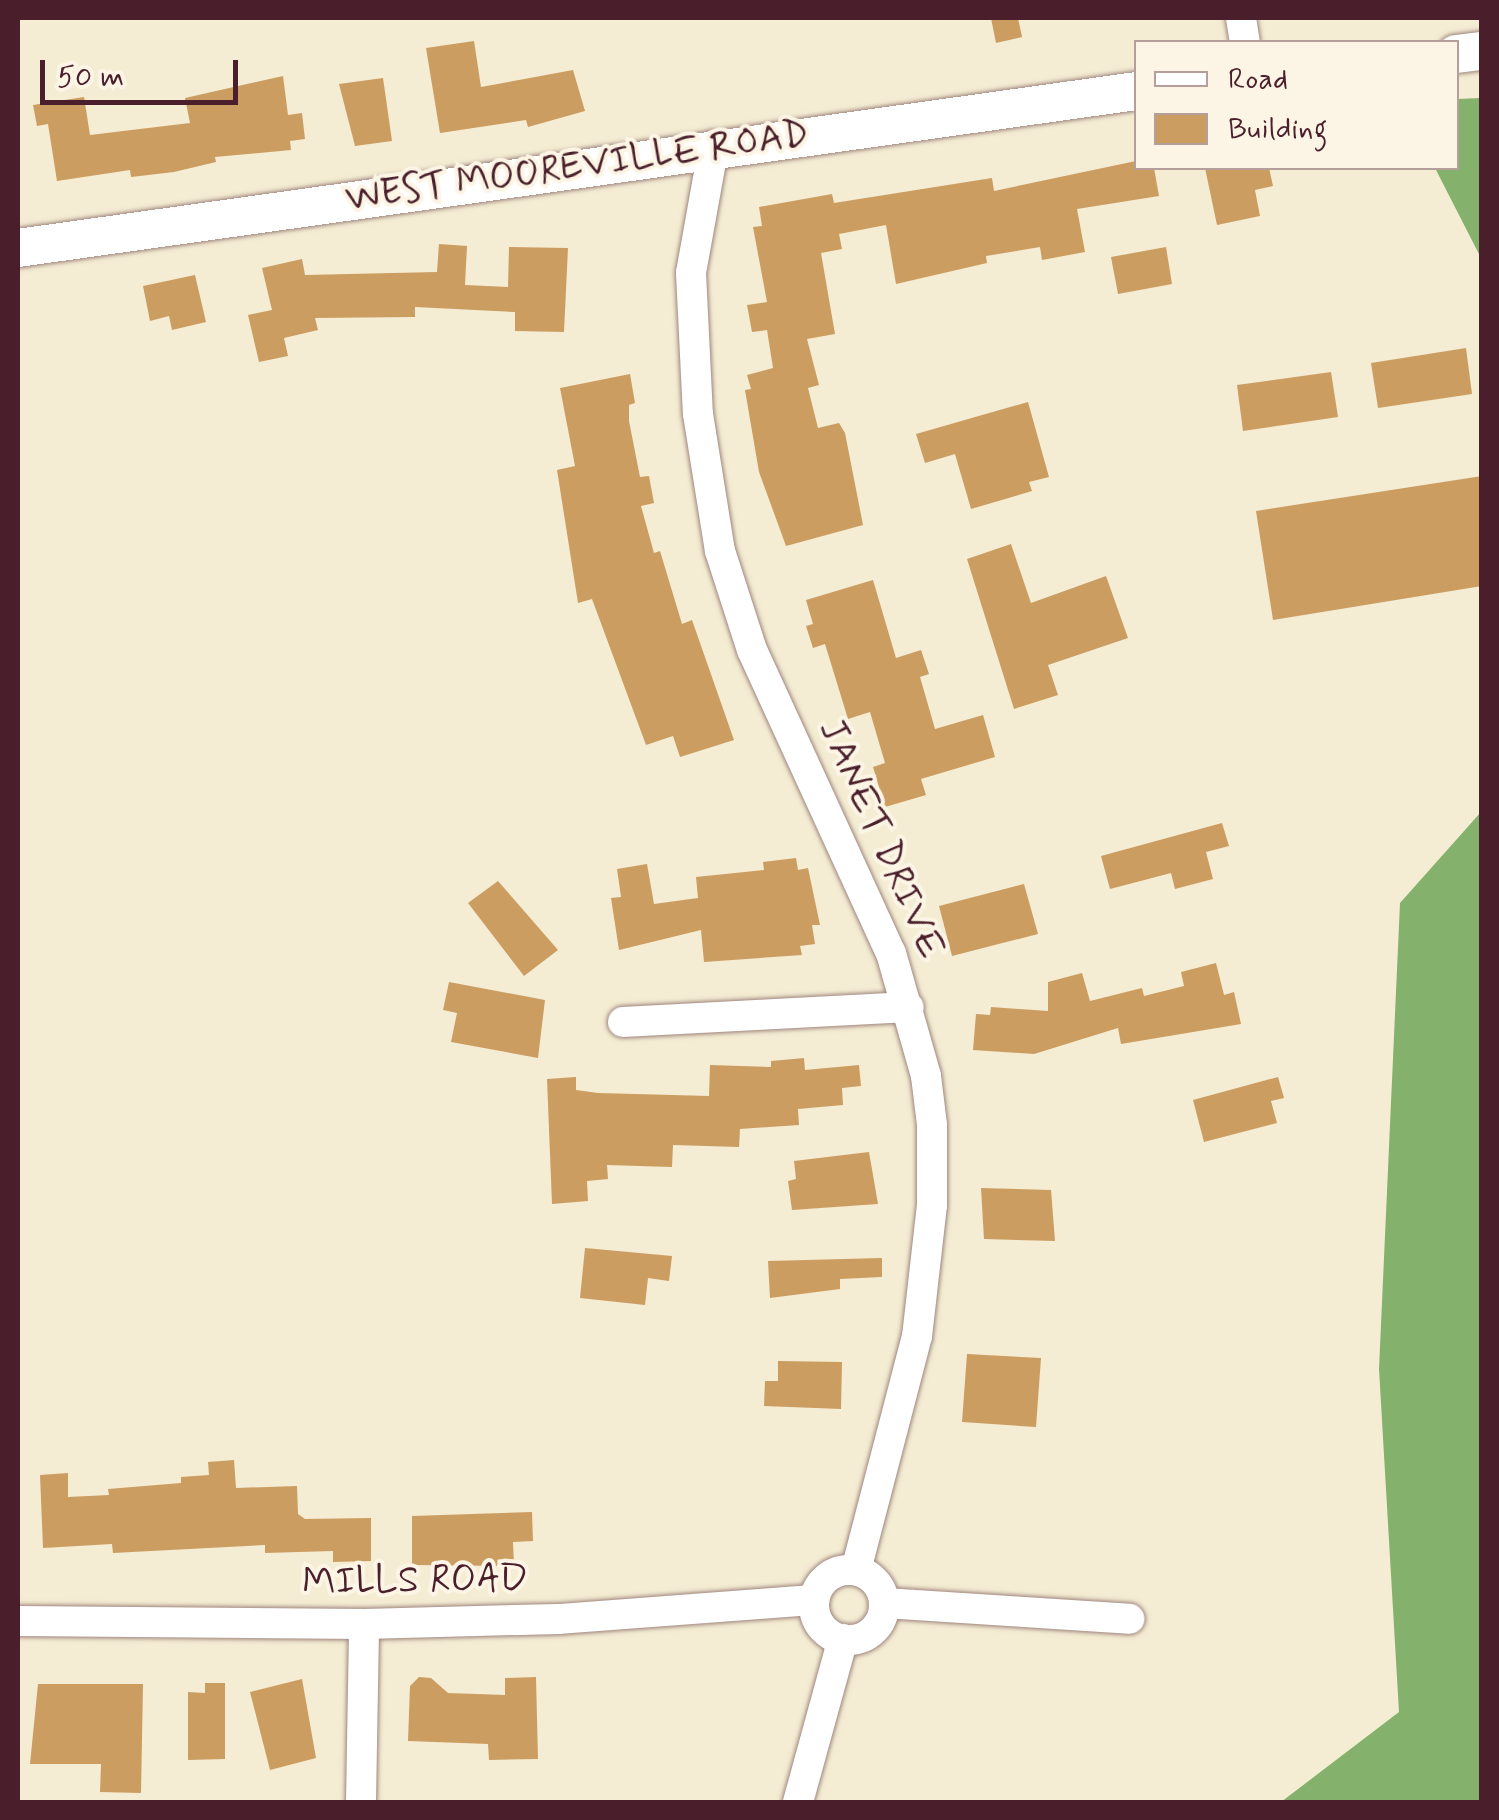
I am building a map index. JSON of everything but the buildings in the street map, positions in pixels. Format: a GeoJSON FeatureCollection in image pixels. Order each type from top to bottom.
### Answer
{"type":"FeatureCollection","features":[{"type":"Feature","properties":{"kind":"main road","name":"WEST MOOREVILLE ROAD"},"geometry":{"type":"LineString","coordinates":[[18,248],[714,146],[943,122],[1134,91]]}},
{"type":"Feature","properties":{"kind":"street","name":"JANET DRIVE"},"geometry":{"type":"LineString","coordinates":[[714,146],[691,273],[698,414],[720,551],[752,650],[837,828],[910,1008],[932,1125],[932,1206],[917,1336],[856,1570]]}},
{"type":"Feature","properties":{"kind":"street"},"geometry":{"type":"LineString","coordinates":[[623,1022],[910,1008]]}},
{"type":"Feature","properties":{"kind":"street"},"geometry":{"type":"LineString","coordinates":[[856,1570],[876,1582],[884,1603],[872,1631],[844,1639],[824,1630],[814,1600],[834,1573],[856,1570]]}},
{"type":"Feature","properties":{"kind":"street","name":"MILLS ROAD"},"geometry":{"type":"LineString","coordinates":[[18,1621],[364,1624],[560,1619],[814,1600]]}},
{"type":"Feature","properties":{"kind":"street"},"geometry":{"type":"LineString","coordinates":[[884,1603],[1129,1619]]}},
{"type":"Feature","properties":{"kind":"street"},"geometry":{"type":"LineString","coordinates":[[361,1802],[364,1624]]}},
{"type":"Feature","properties":{"kind":"street"},"geometry":{"type":"LineString","coordinates":[[798,1802],[844,1639]]}},
{"type":"Feature","properties":{"kind":"green space"},"geometry":{"type":"Polygon","coordinates":[[[1482,98],[1481,258],[1436,170],[1459,170],[1459,99],[1482,98]]]}},
{"type":"Feature","properties":{"kind":"green space"},"geometry":{"type":"Polygon","coordinates":[[[1481,812],[1481,1802],[1281,1802],[1399,1712],[1379,1369],[1400,903],[1481,812]]]}}]}
